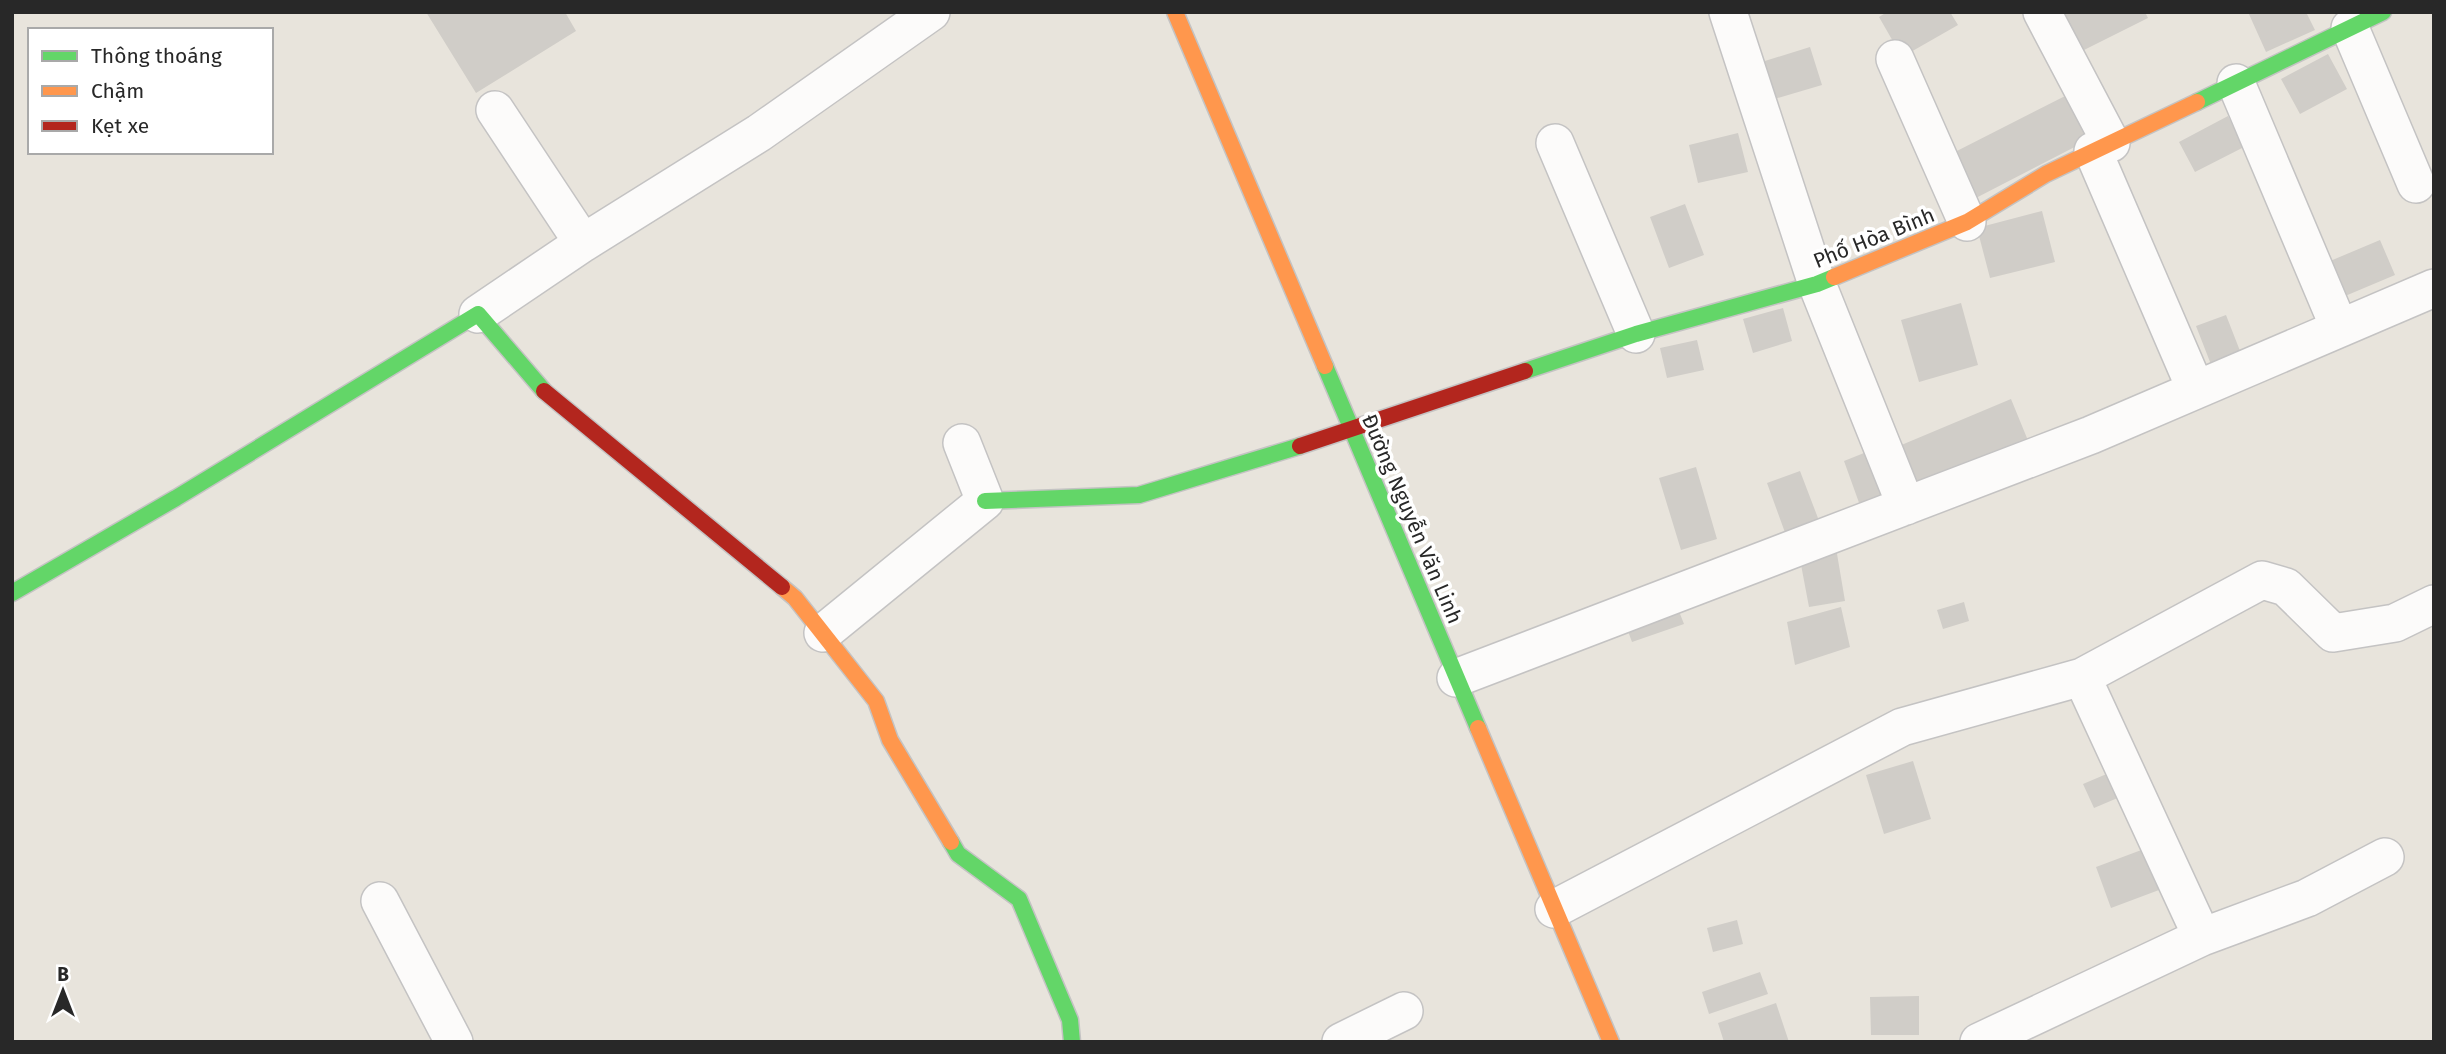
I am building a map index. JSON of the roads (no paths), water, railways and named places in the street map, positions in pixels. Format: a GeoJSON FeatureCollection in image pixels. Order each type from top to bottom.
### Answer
{"type":"FeatureCollection","features":[{"type":"Feature","properties":{"kind":"street"},"geometry":{"type":"LineString","coordinates":[[12,593],[176,498],[478,314],[583,243],[758,133],[931,12]]}},
{"type":"Feature","properties":{"kind":"street","name":"Đường Nguyễn Văn Linh"},"geometry":{"type":"LineString","coordinates":[[1175,12],[1611,1042]]}},
{"type":"Feature","properties":{"kind":"street"},"geometry":{"type":"LineString","coordinates":[[1728,12],[1817,284],[1906,506]]}},
{"type":"Feature","properties":{"kind":"street"},"geometry":{"type":"LineString","coordinates":[[2042,12],[2102,147],[2196,390]]}},
{"type":"Feature","properties":{"kind":"street","name":"Phố Hòa Bình"},"geometry":{"type":"LineString","coordinates":[[985,502],[1139,495],[1352,430],[1636,334],[1817,284],[1967,222],[2046,174],[2383,12]]}},
{"type":"Feature","properties":{"kind":"street"},"geometry":{"type":"LineString","coordinates":[[2350,29],[2416,184]]}},
{"type":"Feature","properties":{"kind":"street"},"geometry":{"type":"LineString","coordinates":[[1895,59],[1967,222]]}},
{"type":"Feature","properties":{"kind":"street"},"geometry":{"type":"LineString","coordinates":[[2236,83],[2339,327]]}},
{"type":"Feature","properties":{"kind":"street"},"geometry":{"type":"LineString","coordinates":[[495,110],[583,243]]}},
{"type":"Feature","properties":{"kind":"street"},"geometry":{"type":"LineString","coordinates":[[1555,143],[1636,334]]}},
{"type":"Feature","properties":{"kind":"street"},"geometry":{"type":"LineString","coordinates":[[1456,678],[2091,435],[2434,288]]}},
{"type":"Feature","properties":{"kind":"street"},"geometry":{"type":"LineString","coordinates":[[478,314],[548,396],[795,598],[876,701],[890,740],[958,854],[1018,899],[1070,1020],[1072,1042]]}},
{"type":"Feature","properties":{"kind":"street"},"geometry":{"type":"LineString","coordinates":[[823,633],[985,502],[962,443]]}},
{"type":"Feature","properties":{"kind":"street"},"geometry":{"type":"LineString","coordinates":[[1554,909],[1902,727],[2082,677],[2262,580],[2286,587],[2333,633],[2395,623],[2434,604]]}},
{"type":"Feature","properties":{"kind":"street"},"geometry":{"type":"LineString","coordinates":[[2082,677],[2202,937]]}},
{"type":"Feature","properties":{"kind":"street"},"geometry":{"type":"LineString","coordinates":[[1994,1038],[2202,937],[2307,898],[2385,857]]}},
{"type":"Feature","properties":{"kind":"street"},"geometry":{"type":"LineString","coordinates":[[380,901],[454,1042]]}},
{"type":"Feature","properties":{"kind":"street"},"geometry":{"type":"LineString","coordinates":[[1340,1042],[1404,1011]]}}]}
